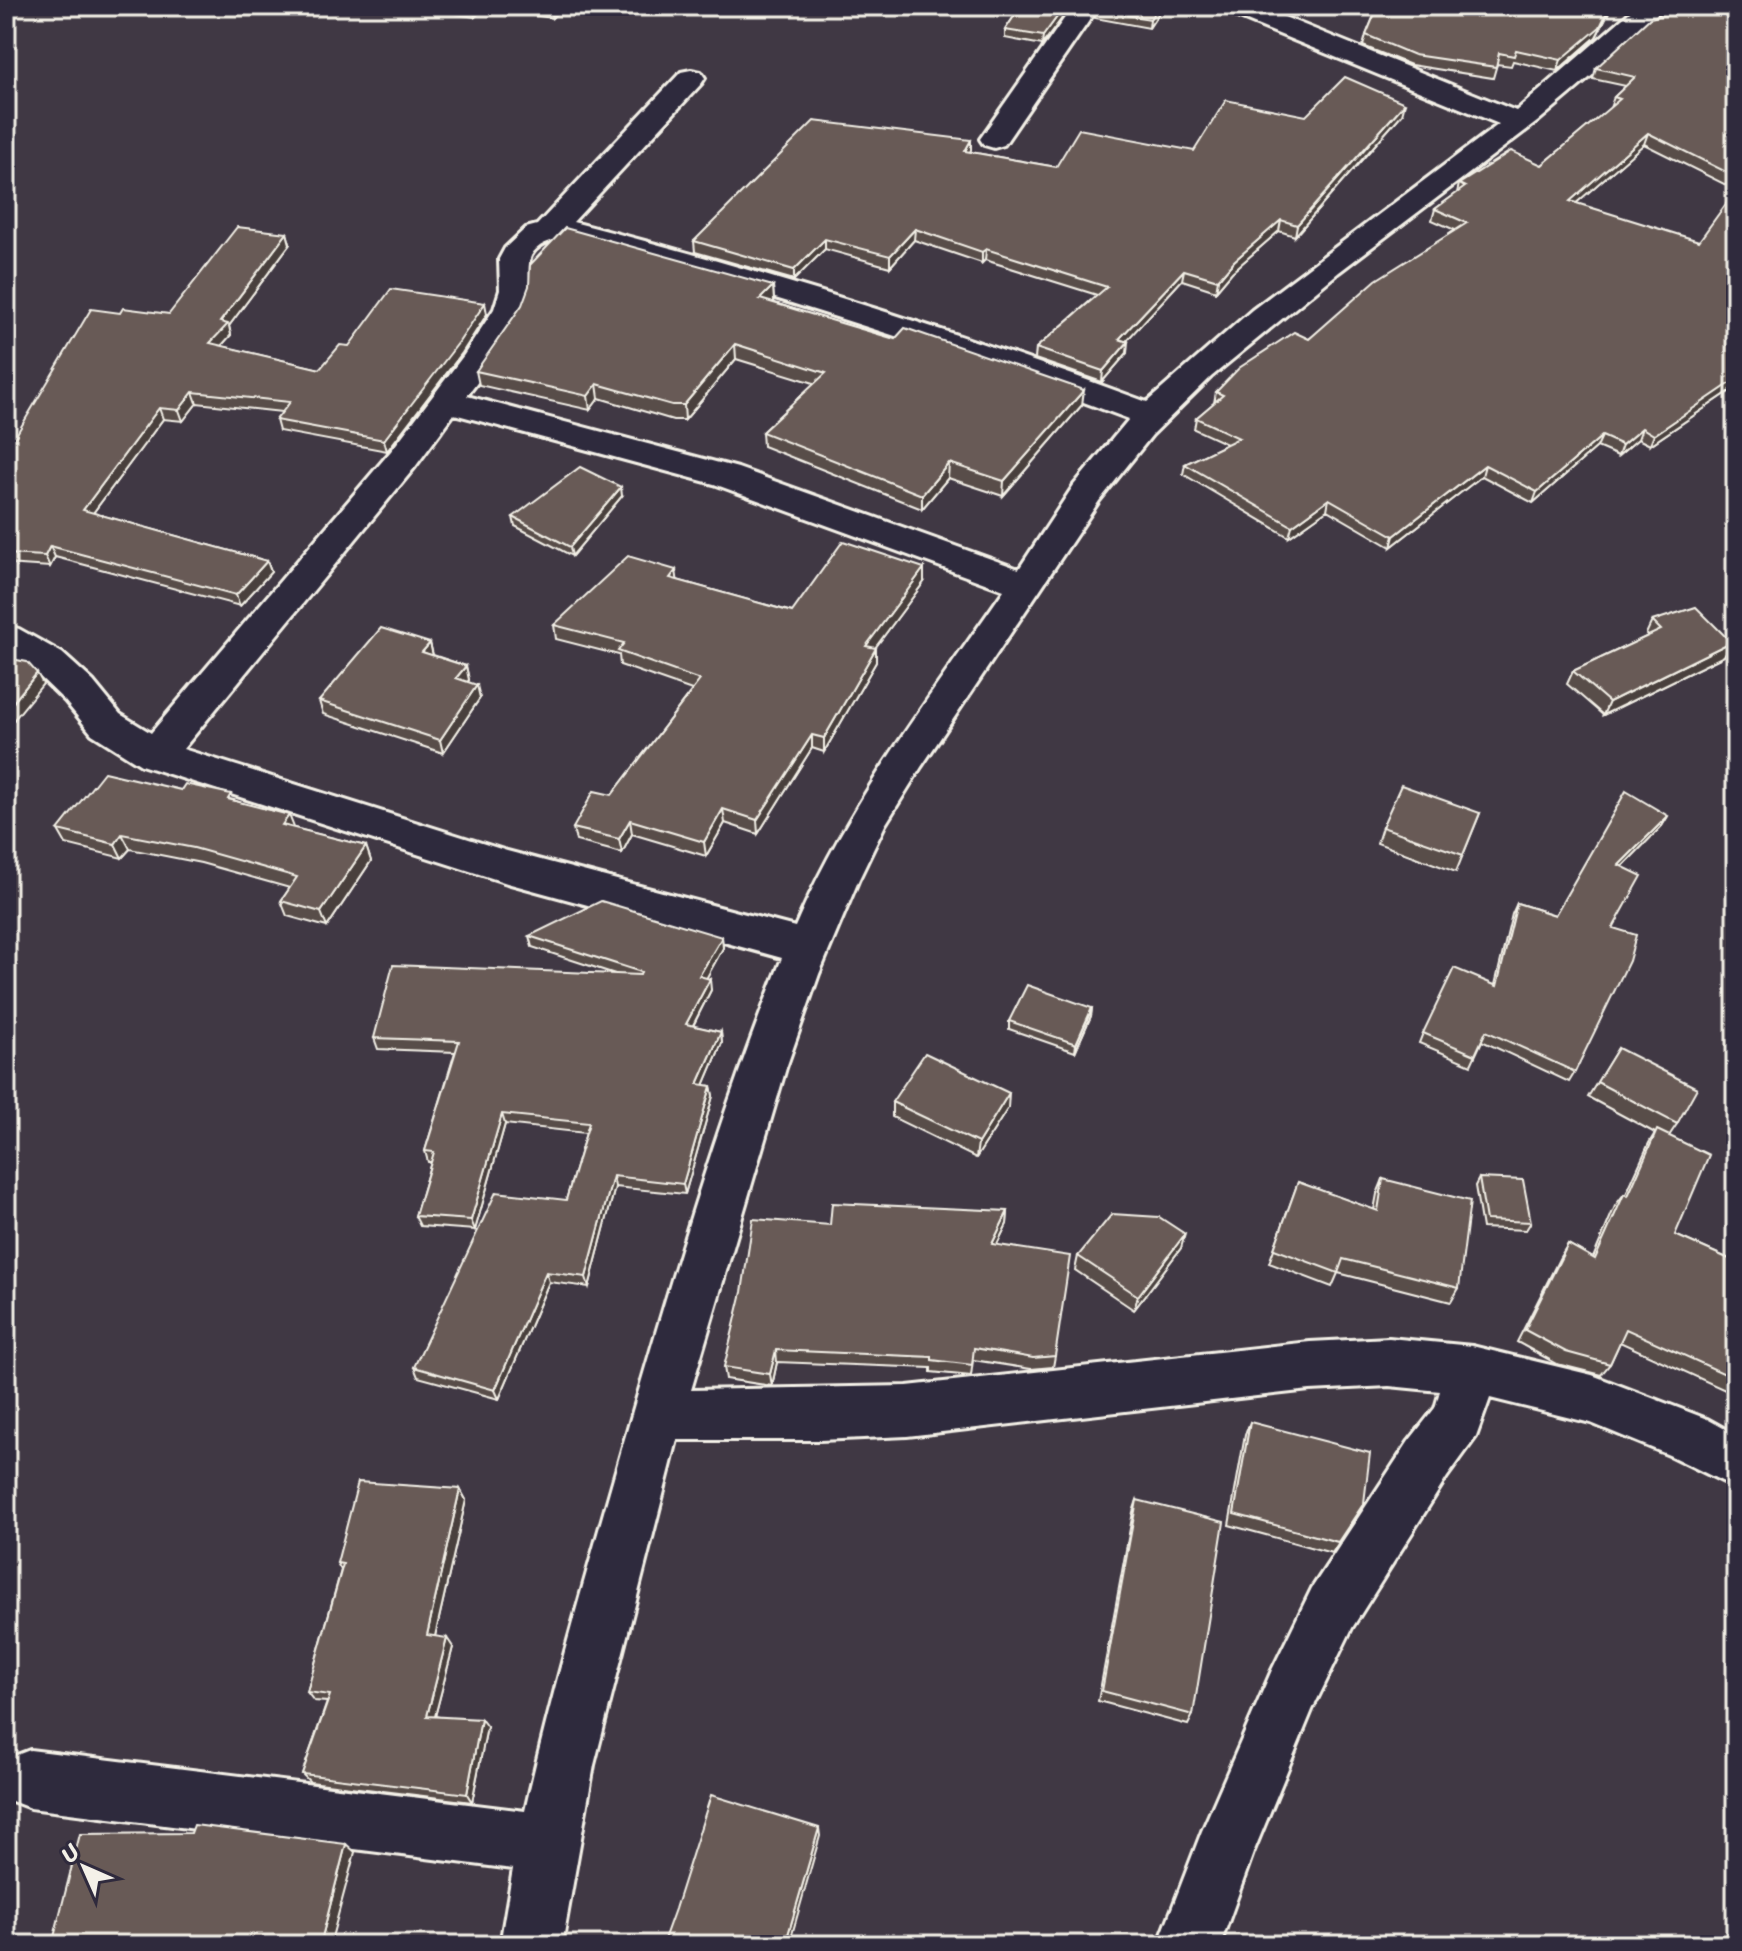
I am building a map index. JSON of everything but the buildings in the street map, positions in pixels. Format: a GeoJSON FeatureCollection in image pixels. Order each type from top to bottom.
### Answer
{"type":"FeatureCollection","features":[{"type":"Feature","properties":{"kind":"street"},"geometry":{"type":"LineString","coordinates":[[994,139],[1086,6]]}},
{"type":"Feature","properties":{"kind":"street"},"geometry":{"type":"LineString","coordinates":[[1234,6],[1519,122]]}},
{"type":"Feature","properties":{"kind":"street"},"geometry":{"type":"LineString","coordinates":[[531,1945],[539,1887],[598,1629],[657,1415],[738,1145],[776,1034],[851,850],[898,774],[1027,585],[1072,510],[1152,416],[1264,316],[1380,224],[1570,83],[1652,6]]}},
{"type":"Feature","properties":{"kind":"street"},"geometry":{"type":"LineString","coordinates":[[548,231],[691,78]]}},
{"type":"Feature","properties":{"kind":"street"},"geometry":{"type":"LineString","coordinates":[[155,755],[403,459],[446,401],[510,309],[516,290],[514,259],[520,248],[537,234],[572,231],[857,313],[998,358],[1152,416]]}},
{"type":"Feature","properties":{"kind":"street"},"geometry":{"type":"LineString","coordinates":[[446,401],[726,476],[1027,585]]}},
{"type":"Feature","properties":{"kind":"street"},"geometry":{"type":"LineString","coordinates":[[6,638],[48,662],[79,691],[106,724],[155,755],[507,867],[809,948]]}},
{"type":"Feature","properties":{"kind":"street"},"geometry":{"type":"LineString","coordinates":[[657,1415],[820,1415],[907,1411],[1310,1366],[1389,1362],[1472,1370],[1592,1399],[1688,1437],[1736,1463]]}},
{"type":"Feature","properties":{"kind":"street"},"geometry":{"type":"LineString","coordinates":[[1189,1945],[1223,1852],[1332,1608],[1373,1542],[1458,1420],[1472,1370]]}},
{"type":"Feature","properties":{"kind":"street"},"geometry":{"type":"LineString","coordinates":[[30,1779],[549,1844]]}}]}
